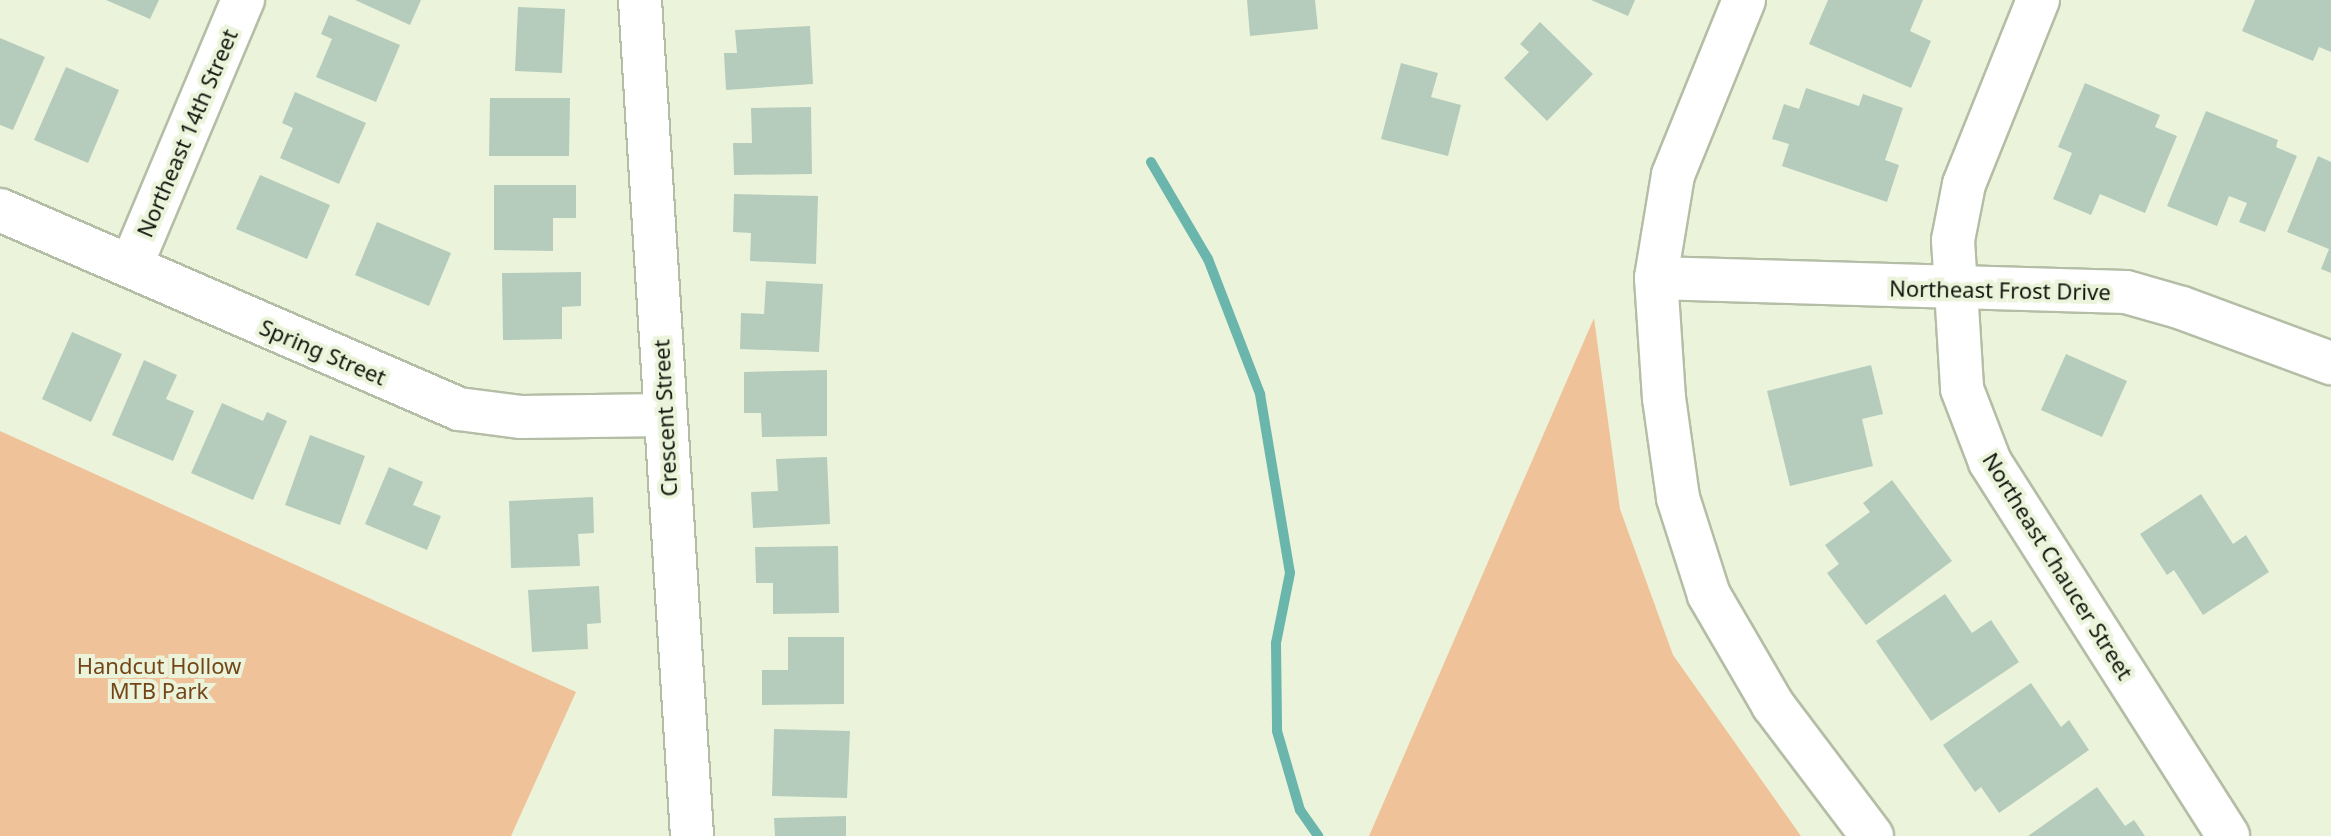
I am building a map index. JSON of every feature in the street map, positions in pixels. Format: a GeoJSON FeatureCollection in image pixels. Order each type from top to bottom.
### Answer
{"type":"FeatureCollection","features":[{"type":"Feature","properties":{"kind":"street","name":"Northeast 14th Street"},"geometry":{"type":"LineString","coordinates":[[131,266],[243,0]]}},
{"type":"Feature","properties":{"kind":"street","name":"Crescent Street"},"geometry":{"type":"LineString","coordinates":[[640,0],[692,836]]}},
{"type":"Feature","properties":{"kind":"street"},"geometry":{"type":"LineString","coordinates":[[1744,0],[1673,175],[1656,278],[1664,398],[1678,498],[1709,595],[1773,705],[1872,836]]}},
{"type":"Feature","properties":{"kind":"street","name":"Northeast Chaucer Street"},"geometry":{"type":"LineString","coordinates":[[2038,0],[1964,184],[1953,240],[1962,389],[1990,462],[2228,836]]}},
{"type":"Feature","properties":{"kind":"street","name":"Spring Street"},"geometry":{"type":"LineString","coordinates":[[0,210],[459,409],[521,417],[665,415]]}},
{"type":"Feature","properties":{"kind":"street","name":"Northeast Frost Drive"},"geometry":{"type":"LineString","coordinates":[[1656,278],[1956,291],[2126,292],[2331,363]]}},
{"type":"Feature","properties":{"kind":"green space"},"geometry":{"type":"Polygon","coordinates":[[[1594,318],[1620,509],[1673,655],[1801,836],[1369,836],[1594,318]]]}},
{"type":"Feature","properties":{"kind":"green space","name":"Handcut Hollow MTB Park"},"geometry":{"type":"Polygon","coordinates":[[[0,431],[576,692],[511,836],[0,836],[0,431]]]}},
{"type":"Feature","properties":{"kind":"building"},"geometry":{"type":"Polygon","coordinates":[[[106,0],[159,0],[150,19],[106,0]]]}},
{"type":"Feature","properties":{"kind":"building"},"geometry":{"type":"Polygon","coordinates":[[[355,0],[421,0],[410,25],[355,0]]]}},
{"type":"Feature","properties":{"kind":"building"},"geometry":{"type":"Polygon","coordinates":[[[1247,0],[1315,0],[1318,29],[1250,36],[1247,0]]]}},
{"type":"Feature","properties":{"kind":"building"},"geometry":{"type":"Polygon","coordinates":[[[1591,0],[1635,0],[1628,16],[1591,0]]]}},
{"type":"Feature","properties":{"kind":"building"},"geometry":{"type":"Polygon","coordinates":[[[1828,0],[1923,0],[1910,31],[1931,41],[1911,88],[1809,44],[1828,0]]]}},
{"type":"Feature","properties":{"kind":"building"},"geometry":{"type":"Polygon","coordinates":[[[2255,0],[2331,0],[2331,52],[2319,47],[2313,61],[2242,31],[2255,0]]]}},
{"type":"Feature","properties":{"kind":"building"},"geometry":{"type":"Polygon","coordinates":[[[518,7],[565,9],[562,73],[515,71],[518,7]]]}},
{"type":"Feature","properties":{"kind":"building"},"geometry":{"type":"Polygon","coordinates":[[[329,15],[400,45],[376,102],[316,77],[332,39],[321,34],[329,15]]]}},
{"type":"Feature","properties":{"kind":"building"},"geometry":{"type":"Polygon","coordinates":[[[1540,22],[1593,74],[1547,121],[1504,78],[1529,52],[1520,44],[1540,22]]]}},
{"type":"Feature","properties":{"kind":"building"},"geometry":{"type":"Polygon","coordinates":[[[810,26],[813,84],[726,90],[724,53],[737,53],[735,30],[810,26]]]}},
{"type":"Feature","properties":{"kind":"building"},"geometry":{"type":"Polygon","coordinates":[[[0,38],[45,57],[13,130],[0,125],[0,38]]]}},
{"type":"Feature","properties":{"kind":"building"},"geometry":{"type":"Polygon","coordinates":[[[1401,63],[1438,73],[1431,97],[1461,105],[1448,156],[1381,139],[1401,63]]]}},
{"type":"Feature","properties":{"kind":"building"},"geometry":{"type":"Polygon","coordinates":[[[66,67],[119,90],[88,163],[34,140],[66,67]]]}},
{"type":"Feature","properties":{"kind":"building"},"geometry":{"type":"Polygon","coordinates":[[[2085,83],[2160,115],[2155,127],[2177,136],[2145,213],[2100,194],[2091,215],[2053,199],[2072,153],[2058,147],[2085,83]]]}},
{"type":"Feature","properties":{"kind":"building"},"geometry":{"type":"Polygon","coordinates":[[[1806,88],[1859,106],[1863,94],[1903,108],[1885,160],[1899,165],[1887,202],[1782,166],[1789,144],[1772,139],[1784,104],[1799,109],[1806,88]]]}},
{"type":"Feature","properties":{"kind":"building"},"geometry":{"type":"Polygon","coordinates":[[[295,92],[366,123],[339,184],[280,158],[293,128],[282,123],[295,92]]]}},
{"type":"Feature","properties":{"kind":"building"},"geometry":{"type":"Polygon","coordinates":[[[490,98],[570,98],[569,156],[489,156],[490,98]]]}},
{"type":"Feature","properties":{"kind":"building"},"geometry":{"type":"Polygon","coordinates":[[[811,107],[812,174],[734,175],[733,143],[752,143],[751,108],[811,107]]]}},
{"type":"Feature","properties":{"kind":"building"},"geometry":{"type":"Polygon","coordinates":[[[2206,111],[2278,140],[2276,147],[2297,156],[2265,232],[2239,222],[2247,203],[2229,196],[2217,226],[2167,206],[2206,111]]]}},
{"type":"Feature","properties":{"kind":"building"},"geometry":{"type":"Polygon","coordinates":[[[2318,156],[2331,162],[2331,273],[2321,269],[2329,249],[2287,232],[2318,156]]]}},
{"type":"Feature","properties":{"kind":"building"},"geometry":{"type":"Polygon","coordinates":[[[260,175],[330,205],[307,259],[236,229],[260,175]]]}},
{"type":"Feature","properties":{"kind":"building"},"geometry":{"type":"Polygon","coordinates":[[[494,185],[576,185],[576,218],[553,218],[553,251],[494,250],[494,185]]]}},
{"type":"Feature","properties":{"kind":"building"},"geometry":{"type":"Polygon","coordinates":[[[734,194],[818,196],[816,264],[750,261],[751,233],[733,232],[734,194]]]}},
{"type":"Feature","properties":{"kind":"building"},"geometry":{"type":"Polygon","coordinates":[[[377,222],[451,253],[429,306],[355,275],[377,222]]]}},
{"type":"Feature","properties":{"kind":"building"},"geometry":{"type":"Polygon","coordinates":[[[581,272],[581,306],[562,307],[562,339],[503,340],[502,273],[581,272]]]}},
{"type":"Feature","properties":{"kind":"building"},"geometry":{"type":"Polygon","coordinates":[[[766,281],[823,284],[819,352],[740,349],[741,313],[764,314],[766,281]]]}},
{"type":"Feature","properties":{"kind":"building"},"geometry":{"type":"Polygon","coordinates":[[[72,332],[122,354],[91,422],[42,399],[72,332]]]}},
{"type":"Feature","properties":{"kind":"building"},"geometry":{"type":"Polygon","coordinates":[[[2066,354],[2127,381],[2102,437],[2041,410],[2066,354]]]}},
{"type":"Feature","properties":{"kind":"building"},"geometry":{"type":"Polygon","coordinates":[[[144,360],[177,375],[166,399],[194,411],[173,461],[112,435],[144,360]]]}},
{"type":"Feature","properties":{"kind":"building"},"geometry":{"type":"Polygon","coordinates":[[[1871,365],[1883,414],[1862,419],[1873,466],[1790,486],[1767,391],[1871,365]]]}},
{"type":"Feature","properties":{"kind":"building"},"geometry":{"type":"Polygon","coordinates":[[[827,370],[827,436],[762,437],[761,413],[744,413],[744,372],[827,370]]]}},
{"type":"Feature","properties":{"kind":"building"},"geometry":{"type":"Polygon","coordinates":[[[222,403],[263,421],[267,412],[287,421],[253,500],[191,473],[222,403]]]}},
{"type":"Feature","properties":{"kind":"building"},"geometry":{"type":"Polygon","coordinates":[[[310,435],[365,456],[340,525],[285,505],[310,435]]]}},
{"type":"Feature","properties":{"kind":"building"},"geometry":{"type":"Polygon","coordinates":[[[827,457],[830,524],[753,528],[751,492],[778,491],[776,459],[827,457]]]}},
{"type":"Feature","properties":{"kind":"building"},"geometry":{"type":"Polygon","coordinates":[[[389,467],[423,482],[413,505],[441,516],[427,550],[365,524],[389,467]]]}},
{"type":"Feature","properties":{"kind":"building"},"geometry":{"type":"Polygon","coordinates":[[[1892,480],[1952,561],[1866,625],[1827,573],[1839,564],[1825,545],[1870,512],[1863,503],[1892,480]]]}},
{"type":"Feature","properties":{"kind":"building"},"geometry":{"type":"Polygon","coordinates":[[[2201,494],[2233,544],[2246,535],[2269,572],[2203,615],[2174,570],[2167,575],[2140,534],[2201,494]]]}},
{"type":"Feature","properties":{"kind":"building"},"geometry":{"type":"Polygon","coordinates":[[[593,497],[594,533],[578,534],[580,566],[511,568],[509,501],[593,497]]]}},
{"type":"Feature","properties":{"kind":"building"},"geometry":{"type":"Polygon","coordinates":[[[838,546],[839,613],[773,614],[773,583],[756,583],[755,547],[838,546]]]}},
{"type":"Feature","properties":{"kind":"building"},"geometry":{"type":"Polygon","coordinates":[[[599,586],[601,623],[587,624],[588,649],[532,652],[528,590],[599,586]]]}},
{"type":"Feature","properties":{"kind":"building"},"geometry":{"type":"Polygon","coordinates":[[[1945,594],[1972,633],[1991,620],[2019,662],[1931,721],[1876,641],[1945,594]]]}},
{"type":"Feature","properties":{"kind":"building"},"geometry":{"type":"Polygon","coordinates":[[[788,637],[844,637],[844,704],[762,705],[762,670],[788,670],[788,637]]]}},
{"type":"Feature","properties":{"kind":"building"},"geometry":{"type":"Polygon","coordinates":[[[2031,683],[2061,727],[2069,720],[2089,750],[1999,813],[1981,787],[1975,792],[1943,745],[2031,683]]]}},
{"type":"Feature","properties":{"kind":"building"},"geometry":{"type":"Polygon","coordinates":[[[774,729],[850,731],[847,798],[772,796],[774,729]]]}},
{"type":"Feature","properties":{"kind":"building"},"geometry":{"type":"Polygon","coordinates":[[[2097,787],[2125,826],[2134,820],[2145,836],[2028,836],[2097,787]]]}},
{"type":"Feature","properties":{"kind":"building"},"geometry":{"type":"Polygon","coordinates":[[[846,816],[846,836],[775,836],[774,818],[846,816]]]}},
{"type":"Feature","properties":{"kind":"waterway"},"geometry":{"type":"LineString","coordinates":[[1151,162],[1208,259],[1260,394],[1290,573],[1276,643],[1277,731],[1300,810],[1318,836]]}}]}
